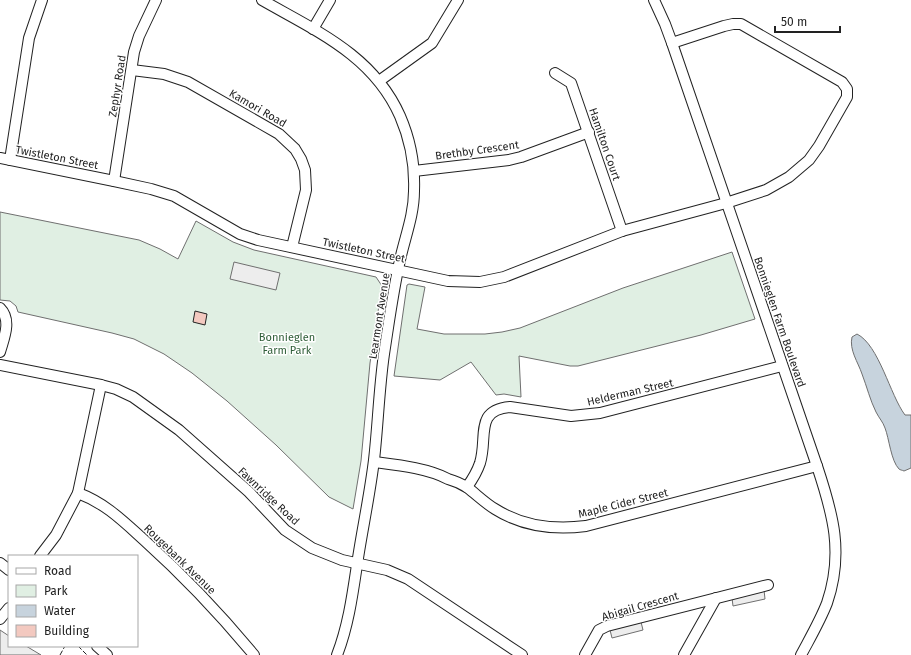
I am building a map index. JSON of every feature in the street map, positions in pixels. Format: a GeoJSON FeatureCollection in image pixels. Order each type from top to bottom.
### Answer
{"type":"FeatureCollection","features":[{"type":"Feature","properties":{"kind":"street"},"geometry":{"type":"LineString","coordinates":[[5,159],[29,38],[42,0]]}},
{"type":"Feature","properties":{"kind":"street","name":"Zephyr Road"},"geometry":{"type":"LineString","coordinates":[[114,180],[134,52],[139,36],[156,0]]}},
{"type":"Feature","properties":{"kind":"street","name":"Learmont Avenue"},"geometry":{"type":"LineString","coordinates":[[262,0],[351,53],[379,81],[393,102],[405,128],[411,150],[414,171],[413,206],[398,270],[384,356],[374,462],[348,617],[337,655]]}},
{"type":"Feature","properties":{"kind":"street"},"geometry":{"type":"LineString","coordinates":[[313,29],[330,0]]}},
{"type":"Feature","properties":{"kind":"street"},"geometry":{"type":"LineString","coordinates":[[379,81],[432,43],[458,0]]}},
{"type":"Feature","properties":{"kind":"street","name":"Bonnieglen Farm Boulevard"},"geometry":{"type":"LineString","coordinates":[[654,0],[672,43],[830,505],[835,544],[834,569],[827,602],[801,655]]}},
{"type":"Feature","properties":{"kind":"street","name":"Twistleton Street"},"geometry":{"type":"LineString","coordinates":[[5,159],[114,180],[174,196],[240,234],[258,240],[448,281],[468,282],[491,280],[521,272],[622,231],[726,203],[778,185],[799,170],[809,160],[819,146],[847,97],[847,89],[842,82],[741,24],[724,26],[672,43]]}},
{"type":"Feature","properties":{"kind":"street","name":"Kamori Road"},"geometry":{"type":"LineString","coordinates":[[132,70],[164,74],[188,82],[279,134],[295,149],[305,170],[306,190],[292,247]]}},
{"type":"Feature","properties":{"kind":"street","name":"Hamilton Court"},"geometry":{"type":"LineString","coordinates":[[556,73],[571,83],[622,231]]}},
{"type":"Feature","properties":{"kind":"street","name":"Brethby Crescent"},"geometry":{"type":"LineString","coordinates":[[414,171],[509,160],[589,132]]}},
{"type":"Feature","properties":{"kind":"street"},"geometry":{"type":"LineString","coordinates":[[0,352],[6,326],[3,312]]}},
{"type":"Feature","properties":{"kind":"street","name":"Fawnridge Road"},"geometry":{"type":"LineString","coordinates":[[0,365],[101,385],[116,389],[133,397],[179,430],[249,492],[285,530],[312,548],[342,560],[386,570],[408,579],[522,655]]}},
{"type":"Feature","properties":{"kind":"street","name":"Helderman Street"},"geometry":{"type":"LineString","coordinates":[[467,487],[475,475],[481,461],[486,418],[492,412],[501,408],[510,407],[571,416],[592,414],[688,391],[782,366]]}},
{"type":"Feature","properties":{"kind":"street"},"geometry":{"type":"LineString","coordinates":[[41,555],[56,535],[78,493],[101,385]]}},
{"type":"Feature","properties":{"kind":"street","name":"Maple Cider Street"},"geometry":{"type":"LineString","coordinates":[[374,462],[414,468],[446,477],[467,487],[495,509],[517,520],[550,527],[574,528],[817,466]]}},
{"type":"Feature","properties":{"kind":"street","name":"Rougebank Avenue"},"geometry":{"type":"LineString","coordinates":[[78,493],[97,501],[155,550],[187,580],[254,655]]}},
{"type":"Feature","properties":{"kind":"street"},"geometry":{"type":"LineString","coordinates":[[0,563],[8,569]]}},
{"type":"Feature","properties":{"kind":"street","name":"Abigail Crescent"},"geometry":{"type":"LineString","coordinates":[[585,655],[599,630],[607,626],[768,585]]}},
{"type":"Feature","properties":{"kind":"street"},"geometry":{"type":"LineString","coordinates":[[684,655],[716,598]]}},
{"type":"Feature","properties":{"kind":"street"},"geometry":{"type":"LineString","coordinates":[[0,619],[8,609]]}},
{"type":"Feature","properties":{"kind":"street"},"geometry":{"type":"LineString","coordinates":[[98,647],[107,655]]}},
{"type":"Feature","properties":{"kind":"green space","name":"Bonnieglen Farm Park"},"geometry":{"type":"Polygon","coordinates":[[[0,212],[139,240],[178,259],[196,221],[233,242],[254,250],[376,277],[382,286],[370,363],[361,461],[353,509],[329,497],[276,445],[227,401],[192,373],[164,354],[134,339],[18,312],[16,306],[10,301],[0,300],[0,212]]]}},
{"type":"Feature","properties":{"kind":"green space"},"geometry":{"type":"Polygon","coordinates":[[[732,252],[755,319],[701,335],[578,366],[570,366],[519,356],[521,397],[504,394],[496,395],[471,362],[440,380],[394,376],[407,285],[409,284],[425,287],[417,329],[444,334],[485,334],[520,328],[623,288],[732,252]]]}},
{"type":"Feature","properties":{"kind":"shaded area"},"geometry":{"type":"Polygon","coordinates":[[[234,262],[280,273],[276,290],[230,279],[234,262]]]}},
{"type":"Feature","properties":{"kind":"shaded area"},"geometry":{"type":"Polygon","coordinates":[[[764,590],[765,599],[733,606],[732,598],[764,590]]]}},
{"type":"Feature","properties":{"kind":"shaded area"},"geometry":{"type":"Polygon","coordinates":[[[641,622],[643,630],[612,638],[610,630],[641,622]]]}},
{"type":"Feature","properties":{"kind":"shaded area"},"geometry":{"type":"Polygon","coordinates":[[[0,630],[8,635],[8,647],[28,647],[41,655],[0,655],[0,630]]]}},
{"type":"Feature","properties":{"kind":"water"},"geometry":{"type":"Polygon","coordinates":[[[857,334],[872,348],[905,415],[911,415],[911,468],[904,471],[899,469],[894,461],[885,428],[877,414],[854,356],[851,342],[852,337],[857,334]]]}},
{"type":"Feature","properties":{"kind":"building"},"geometry":{"type":"Polygon","coordinates":[[[195,311],[207,314],[205,325],[193,322],[195,311]]]}},
{"type":"Feature","properties":{"kind":"fence"},"geometry":{"type":"LineString","coordinates":[[60,655],[64,647]]}},
{"type":"Feature","properties":{"kind":"fence"},"geometry":{"type":"LineString","coordinates":[[79,647],[87,655]]}}]}
